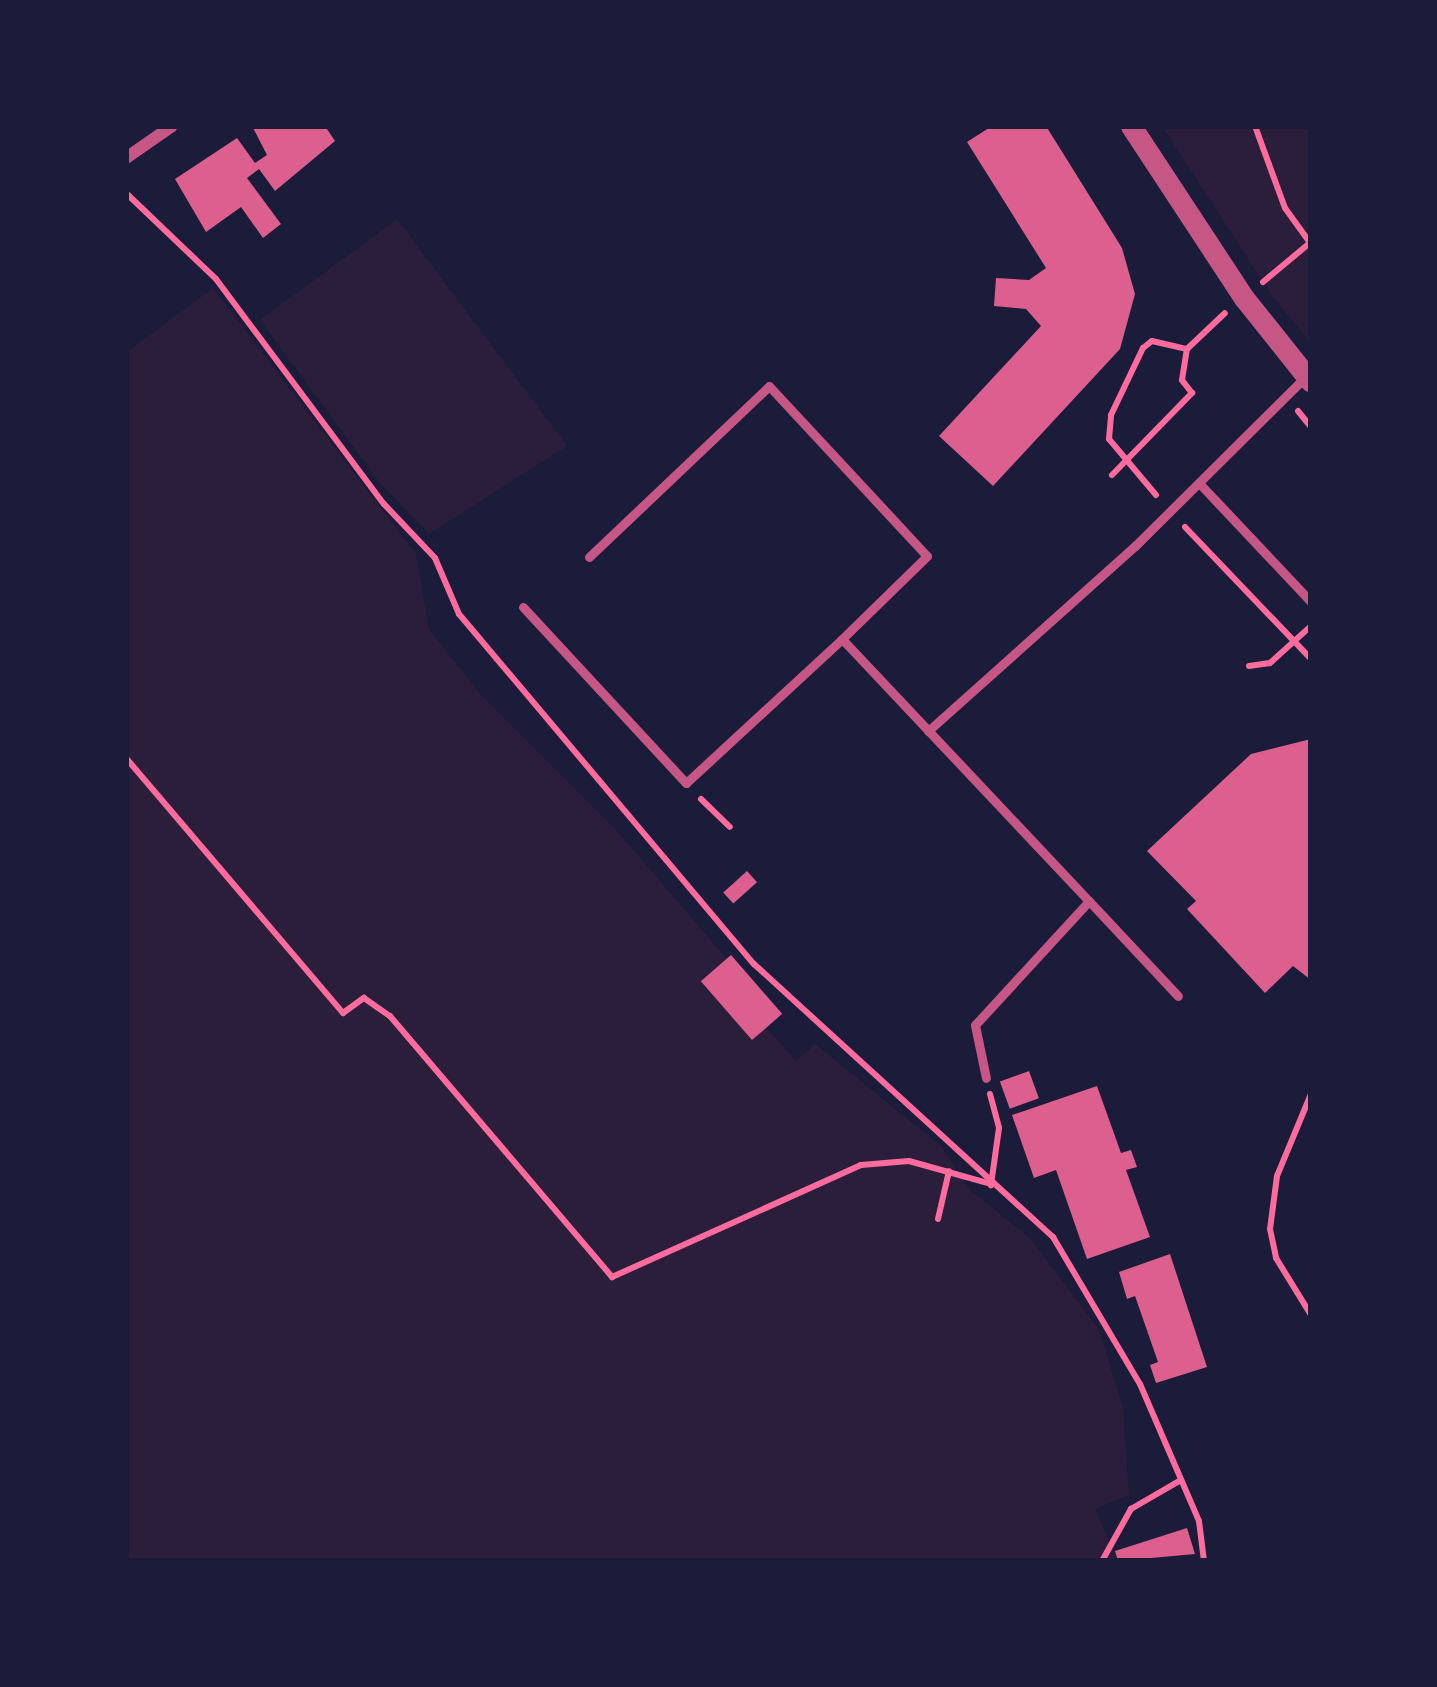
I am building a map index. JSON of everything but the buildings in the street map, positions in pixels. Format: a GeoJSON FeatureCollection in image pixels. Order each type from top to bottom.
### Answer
{"type":"FeatureCollection","features":[{"type":"Feature","properties":{"kind":"street"},"geometry":{"type":"LineString","coordinates":[[126,158],[172,126]]}},
{"type":"Feature","properties":{"kind":"street"},"geometry":{"type":"LineString","coordinates":[[1131,126],[1244,298],[1308,379]]}},
{"type":"Feature","properties":{"kind":"lane"},"geometry":{"type":"LineString","coordinates":[[928,731],[1308,379]]}},
{"type":"Feature","properties":{"kind":"lane"},"geometry":{"type":"LineString","coordinates":[[524,607],[686,783],[927,556],[769,386],[589,557]]}},
{"type":"Feature","properties":{"kind":"lane"},"geometry":{"type":"LineString","coordinates":[[1198,483],[1311,602]]}},
{"type":"Feature","properties":{"kind":"lane"},"geometry":{"type":"LineString","coordinates":[[842,639],[1178,996]]}},
{"type":"Feature","properties":{"kind":"lane"},"geometry":{"type":"LineString","coordinates":[[986,1078],[975,1025],[1089,902]]}},
{"type":"Feature","properties":{"kind":"path"},"geometry":{"type":"LineString","coordinates":[[1112,475],[1192,393],[1182,380],[1192,342],[1311,243],[1285,208],[1255,126]]}},
{"type":"Feature","properties":{"kind":"path"},"geometry":{"type":"LineString","coordinates":[[126,193],[216,279],[384,504],[435,558],[459,614],[754,964],[1053,1237],[1083,1280],[1181,1480],[1199,1521],[1204,1561]]}},
{"type":"Feature","properties":{"kind":"path"},"geometry":{"type":"LineString","coordinates":[[1249,666],[1270,663],[1311,626]]}},
{"type":"Feature","properties":{"kind":"path"},"geometry":{"type":"LineString","coordinates":[[126,758],[343,1013],[364,998],[390,1016],[612,1277],[861,1165],[910,1161],[991,1185]]}},
{"type":"Feature","properties":{"kind":"path"},"geometry":{"type":"LineString","coordinates":[[686,783],[730,827]]}},
{"type":"Feature","properties":{"kind":"path"},"geometry":{"type":"LineString","coordinates":[[986,1078],[999,1128],[991,1185]]}},
{"type":"Feature","properties":{"kind":"path"},"geometry":{"type":"LineString","coordinates":[[1311,1094],[1276,1176],[1270,1229],[1276,1258],[1311,1315]]}},
{"type":"Feature","properties":{"kind":"path"},"geometry":{"type":"LineString","coordinates":[[938,1220],[949,1169]]}},
{"type":"Feature","properties":{"kind":"path"},"geometry":{"type":"LineString","coordinates":[[1102,1561],[1131,1509],[1181,1480]]}},
{"type":"Feature","properties":{"kind":"shaded area"},"geometry":{"type":"Polygon","coordinates":[[[1162,126],[1311,126],[1311,343],[1273,297],[1162,126]]]}},
{"type":"Feature","properties":{"kind":"shaded area"},"geometry":{"type":"Polygon","coordinates":[[[397,219],[567,446],[429,534],[380,483],[260,320],[397,219]]]}},
{"type":"Feature","properties":{"kind":"shaded area"},"geometry":{"type":"Polygon","coordinates":[[[213,288],[416,554],[429,629],[480,694],[616,830],[727,959],[701,983],[752,1040],[766,1027],[796,1061],[815,1044],[941,1146],[970,1190],[1030,1238],[1099,1330],[1123,1407],[1129,1495],[1095,1509],[1118,1561],[126,1561],[126,353],[213,288]]]}}]}
